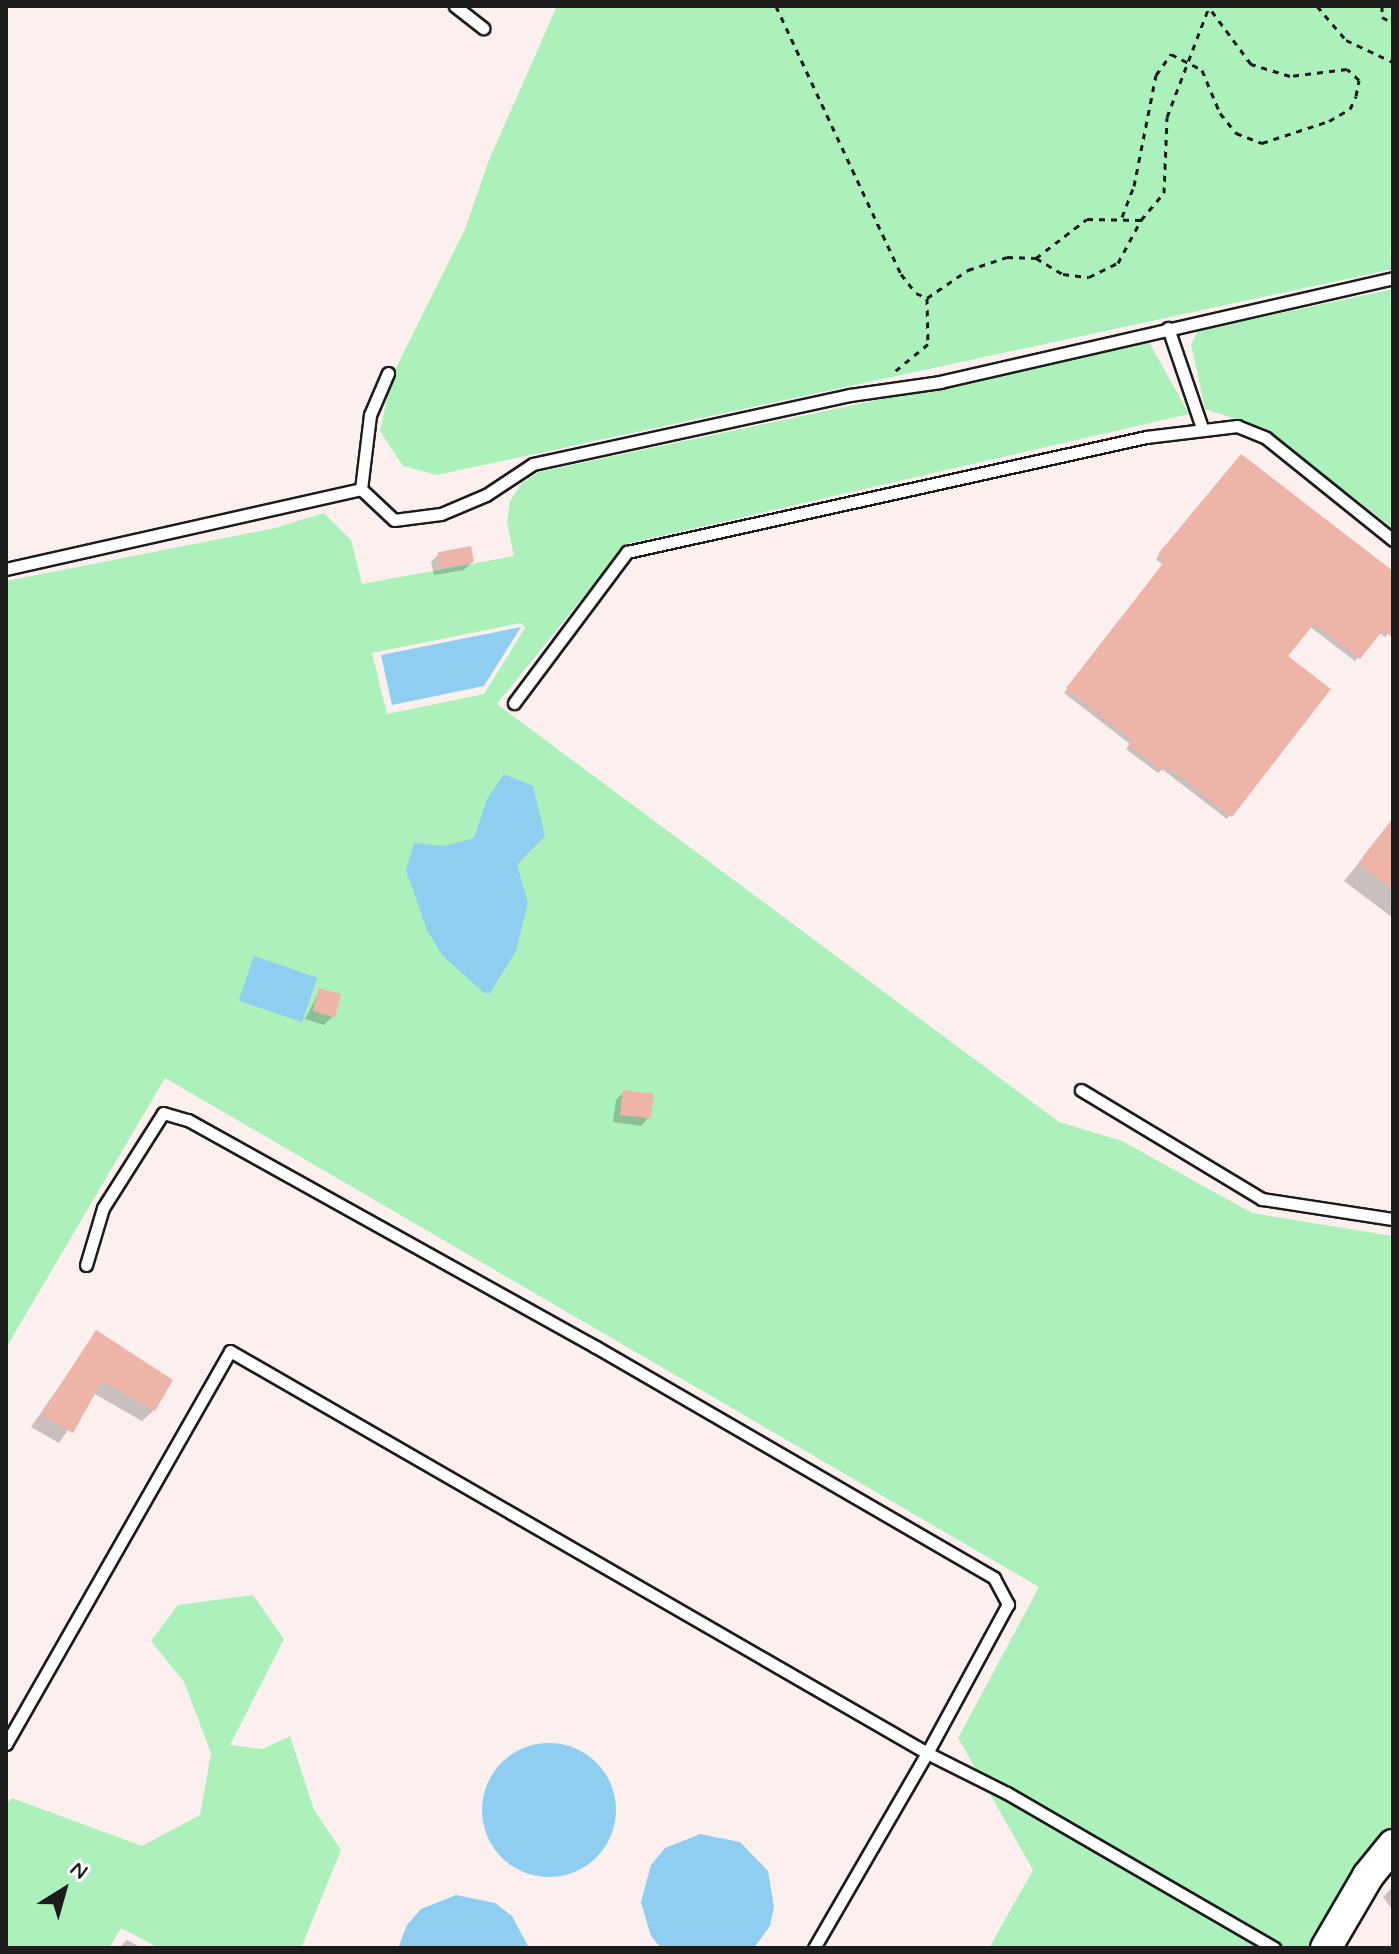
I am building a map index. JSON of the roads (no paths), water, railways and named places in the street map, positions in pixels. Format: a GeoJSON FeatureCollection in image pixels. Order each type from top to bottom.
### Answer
{"type":"FeatureCollection","features":[{"type":"Feature","properties":{"kind":"street"},"geometry":{"type":"LineString","coordinates":[[1326,1948],[1368,1876],[1393,1845]]}},
{"type":"Feature","properties":{"kind":"lane"},"geometry":{"type":"LineString","coordinates":[[455,6],[483,28]]}},
{"type":"Feature","properties":{"kind":"lane"},"geometry":{"type":"LineString","coordinates":[[361,489],[394,520],[441,514],[486,495],[533,464],[1393,278]]}},
{"type":"Feature","properties":{"kind":"lane"},"geometry":{"type":"LineString","coordinates":[[1168,328],[1202,428]]}},
{"type":"Feature","properties":{"kind":"lane"},"geometry":{"type":"LineString","coordinates":[[361,489],[370,415],[388,373]]}},
{"type":"Feature","properties":{"kind":"lane"},"geometry":{"type":"LineString","coordinates":[[514,703],[627,552],[1202,428],[1237,426],[1266,438],[1393,540]]}},
{"type":"Feature","properties":{"kind":"lane"},"geometry":{"type":"LineString","coordinates":[[6,569],[361,489]]}},
{"type":"Feature","properties":{"kind":"lane"},"geometry":{"type":"LineString","coordinates":[[1081,1090],[1262,1199],[1393,1219]]}},
{"type":"Feature","properties":{"kind":"lane"},"geometry":{"type":"LineString","coordinates":[[86,1265],[103,1208],[163,1113],[188,1120],[610,1355],[994,1578],[1008,1604],[927,1753],[814,1948]]}},
{"type":"Feature","properties":{"kind":"lane"},"geometry":{"type":"LineString","coordinates":[[6,1744],[230,1351],[927,1753],[1035,1808],[1274,1948]]}},
{"type":"Feature","properties":{"kind":"water"},"geometry":{"type":"Polygon","coordinates":[[[521,627],[484,686],[392,705],[381,655],[521,627]]]}},
{"type":"Feature","properties":{"kind":"water"},"geometry":{"type":"Polygon","coordinates":[[[504,774],[533,786],[545,836],[517,865],[528,903],[516,951],[490,993],[484,993],[442,955],[427,930],[406,870],[414,843],[444,846],[474,838],[487,799],[504,774]]]}},
{"type":"Feature","properties":{"kind":"water"},"geometry":{"type":"Polygon","coordinates":[[[254,956],[317,978],[302,1022],[239,1000],[254,956]]]}},
{"type":"Feature","properties":{"kind":"water"},"geometry":{"type":"Polygon","coordinates":[[[549,1743],[574,1749],[596,1763],[610,1785],[616,1810],[610,1835],[596,1857],[574,1871],[549,1877],[524,1871],[502,1857],[488,1835],[482,1810],[488,1785],[502,1763],[524,1749],[549,1743]]]}},
{"type":"Feature","properties":{"kind":"water"},"geometry":{"type":"Polygon","coordinates":[[[700,1834],[740,1842],[768,1871],[774,1907],[770,1926],[754,1948],[661,1948],[651,1936],[641,1902],[651,1865],[665,1848],[700,1834]]]}},
{"type":"Feature","properties":{"kind":"water"},"geometry":{"type":"Polygon","coordinates":[[[456,1895],[495,1903],[512,1916],[529,1948],[398,1948],[407,1925],[421,1909],[456,1895]]]}}]}
